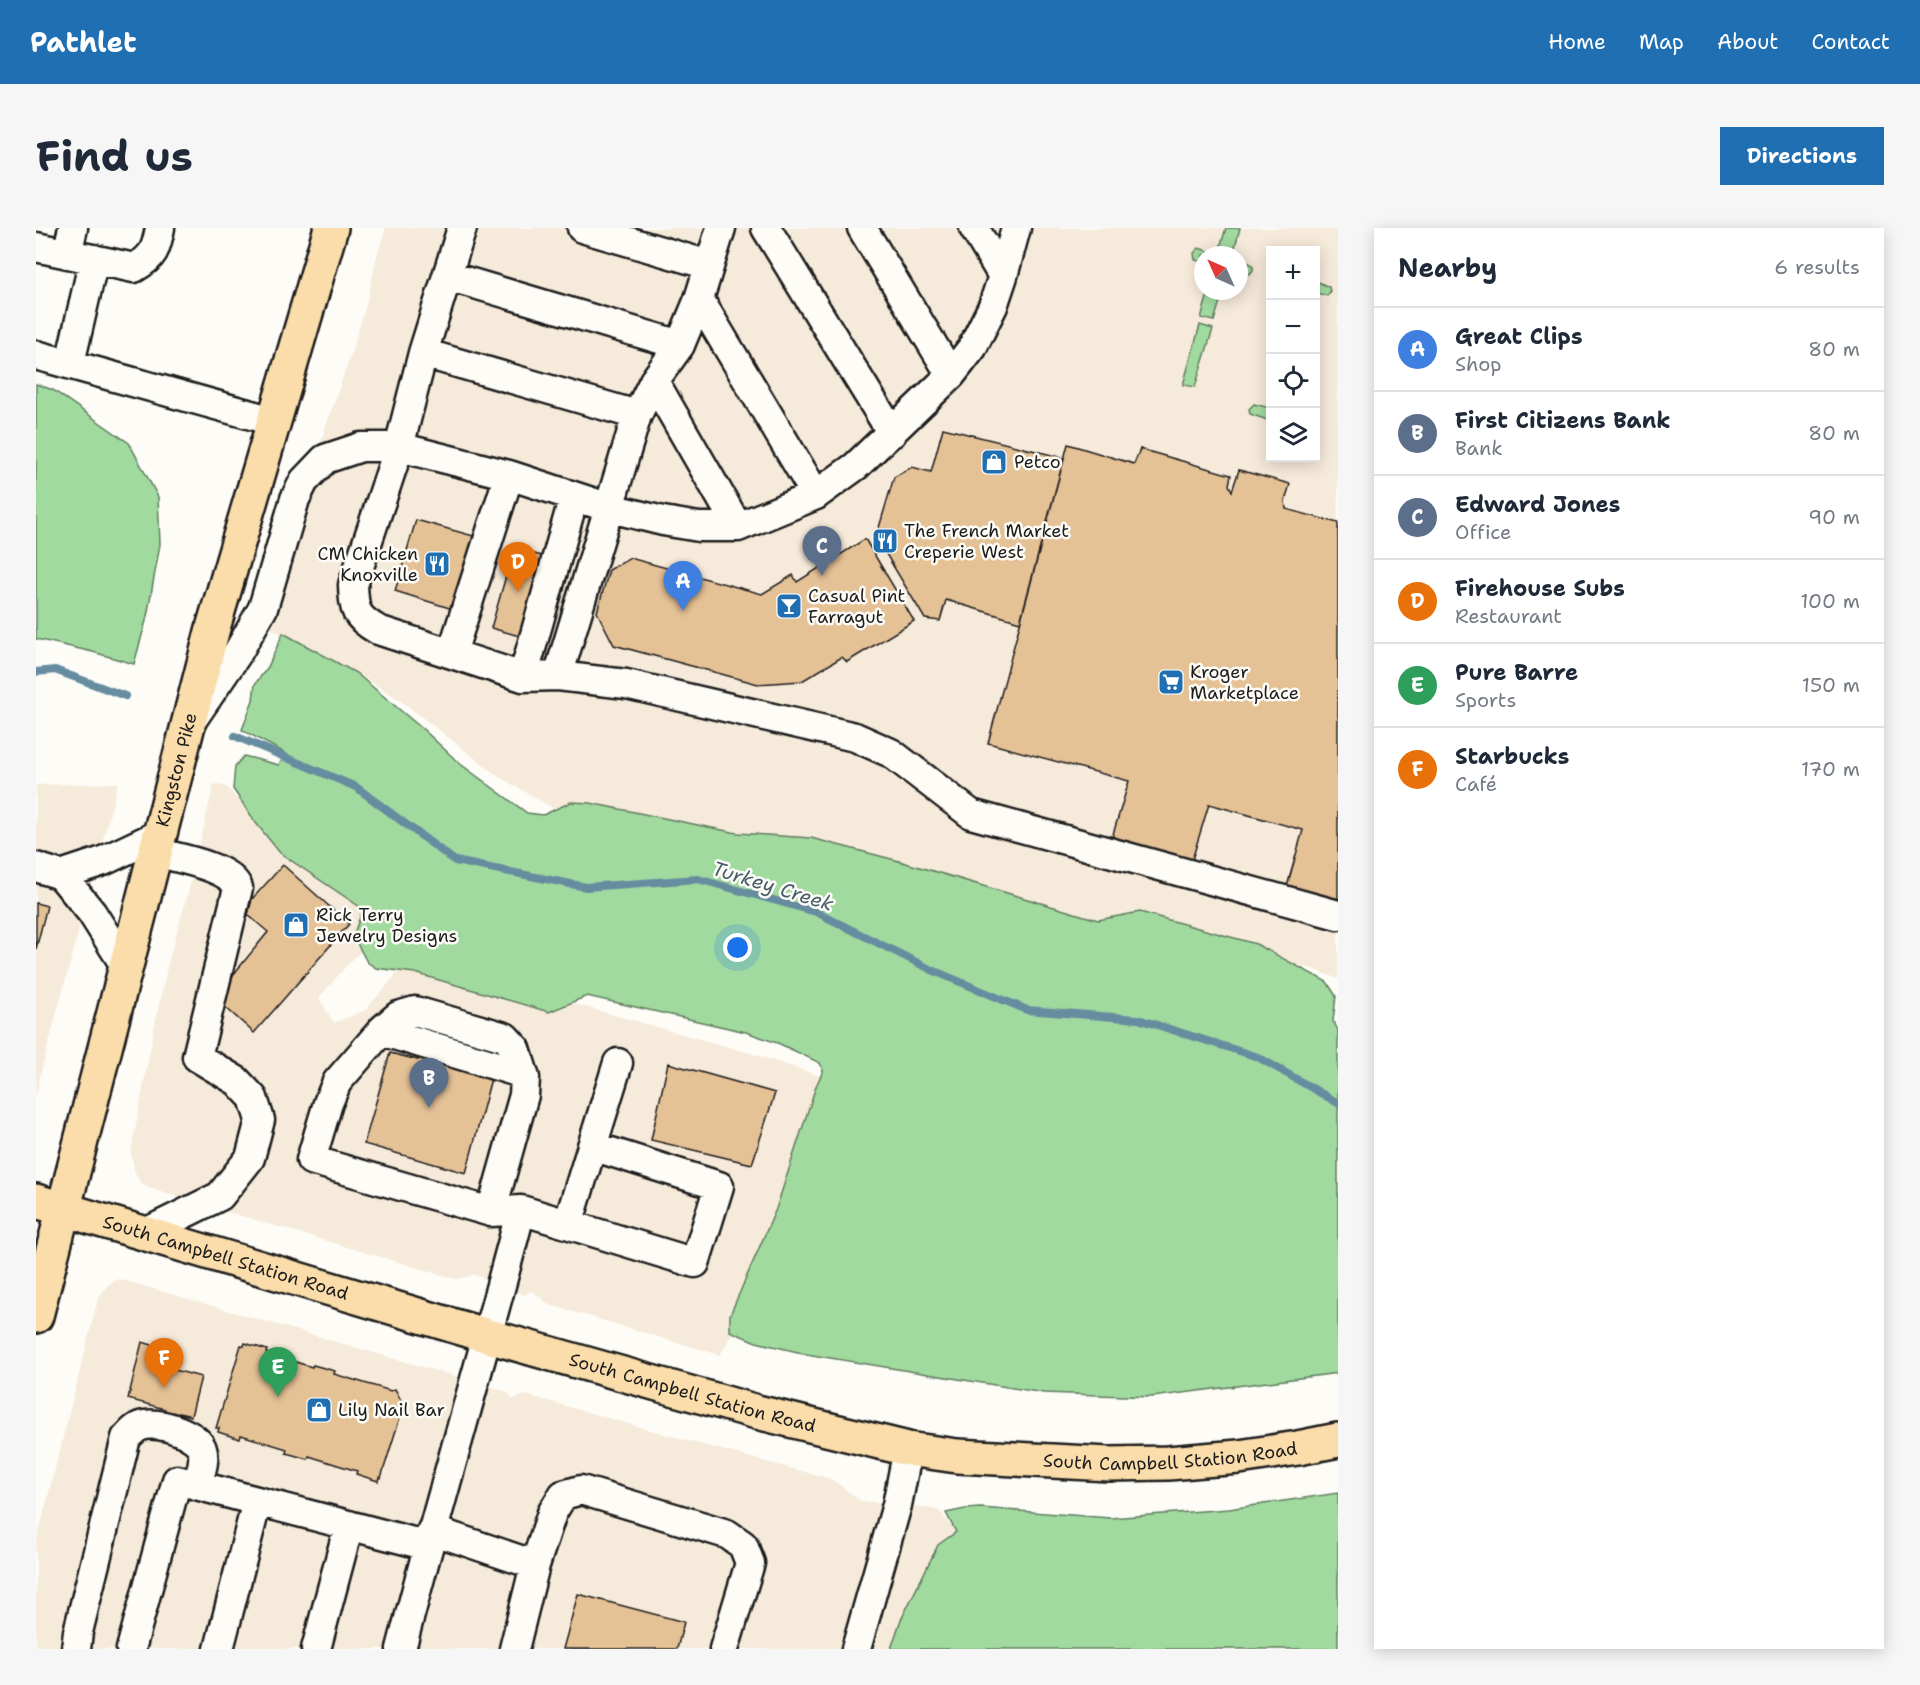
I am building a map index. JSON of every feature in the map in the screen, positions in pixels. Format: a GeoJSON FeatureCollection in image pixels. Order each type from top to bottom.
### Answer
{"type":"FeatureCollection","features":[{"type":"Feature","properties":{"kind":"main road","name":"Kingston Pike"},"geometry":{"type":"LineString","coordinates":[[36,1316],[50,1205],[126,967],[213,628],[331,228]]}},
{"type":"Feature","properties":{"kind":"main road","name":"South Campbell Station Road"},"geometry":{"type":"LineString","coordinates":[[50,1205],[489,1336],[757,1412],[908,1449],[957,1455],[1109,1464],[1239,1457],[1338,1440]]}},
{"type":"Feature","properties":{"kind":"street"},"geometry":{"type":"LineString","coordinates":[[36,247],[78,247],[134,268],[155,251],[160,228]]}},
{"type":"Feature","properties":{"kind":"street"},"geometry":{"type":"LineString","coordinates":[[462,228],[423,353],[399,447],[353,585],[354,608],[364,622],[378,630],[523,677],[558,676],[626,684],[855,737],[891,753],[971,814],[1338,915]]}},
{"type":"Feature","properties":{"kind":"street"},"geometry":{"type":"LineString","coordinates":[[582,228],[655,238],[709,266]]}},
{"type":"Feature","properties":{"kind":"street"},"geometry":{"type":"LineString","coordinates":[[558,676],[637,415],[654,381],[680,345],[699,298],[721,228]]}},
{"type":"Feature","properties":{"kind":"street"},"geometry":{"type":"LineString","coordinates":[[766,228],[892,433]]}},
{"type":"Feature","properties":{"kind":"street"},"geometry":{"type":"LineString","coordinates":[[862,228],[951,375]]}},
{"type":"Feature","properties":{"kind":"street"},"geometry":{"type":"LineString","coordinates":[[974,228],[1004,276]]}},
{"type":"Feature","properties":{"kind":"street"},"geometry":{"type":"LineString","coordinates":[[187,728],[237,654],[263,608],[295,500],[304,481],[326,459],[362,447],[399,447],[509,475],[610,508],[663,521],[699,527],[738,527],[816,495],[856,466],[951,375],[972,348],[993,306],[1004,276],[1016,228]]}},
{"type":"Feature","properties":{"kind":"street"},"geometry":{"type":"LineString","coordinates":[[70,363],[78,247]]}},
{"type":"Feature","properties":{"kind":"street"},"geometry":{"type":"LineString","coordinates":[[448,276],[680,345]]}},
{"type":"Feature","properties":{"kind":"street"},"geometry":{"type":"LineString","coordinates":[[699,298],[816,495]]}},
{"type":"Feature","properties":{"kind":"street"},"geometry":{"type":"LineString","coordinates":[[423,353],[637,415]]}},
{"type":"Feature","properties":{"kind":"street"},"geometry":{"type":"LineString","coordinates":[[36,355],[273,421]]}},
{"type":"Feature","properties":{"kind":"street"},"geometry":{"type":"LineString","coordinates":[[654,381],[738,527]]}},
{"type":"Feature","properties":{"kind":"street"},"geometry":{"type":"LineString","coordinates":[[452,653],[509,475]]}},
{"type":"Feature","properties":{"kind":"street"},"geometry":{"type":"LineString","coordinates":[[523,677],[574,497]]}},
{"type":"Feature","properties":{"kind":"street"},"geometry":{"type":"LineString","coordinates":[[49,871],[103,861],[157,843],[218,870],[235,881],[238,888],[197,1057],[237,1081],[253,1098],[260,1120],[250,1158],[220,1196],[145,1233]]}},
{"type":"Feature","properties":{"kind":"street"},"geometry":{"type":"LineString","coordinates":[[49,871],[92,914],[126,967]]}},
{"type":"Feature","properties":{"kind":"street"},"geometry":{"type":"LineString","coordinates":[[491,1212],[524,1095],[524,1074],[516,1049],[505,1037],[415,1011],[398,1016],[381,1031],[337,1082],[328,1103],[311,1160],[491,1212],[521,1210],[695,1263],[719,1186],[592,1146]]}},
{"type":"Feature","properties":{"kind":"street"},"geometry":{"type":"LineString","coordinates":[[568,1224],[618,1063]]}},
{"type":"Feature","properties":{"kind":"street"},"geometry":{"type":"LineString","coordinates":[[401,1649],[430,1538],[489,1336],[521,1210]]}},
{"type":"Feature","properties":{"kind":"street"},"geometry":{"type":"LineString","coordinates":[[76,1649],[78,1632],[126,1438],[135,1428],[146,1424],[182,1431],[196,1440],[202,1448],[203,1461],[197,1485]]}},
{"type":"Feature","properties":{"kind":"street"},"geometry":{"type":"LineString","coordinates":[[856,1649],[897,1505],[908,1449]]}},
{"type":"Feature","properties":{"kind":"street"},"geometry":{"type":"LineString","coordinates":[[131,1649],[177,1480],[349,1526],[430,1538],[535,1564]]}},
{"type":"Feature","properties":{"kind":"street"},"geometry":{"type":"LineString","coordinates":[[514,1649],[535,1564],[552,1513],[563,1495],[582,1490],[728,1534],[743,1545],[750,1563],[724,1649]]}},
{"type":"Feature","properties":{"kind":"street"},"geometry":{"type":"LineString","coordinates":[[219,1649],[257,1501]]}},
{"type":"Feature","properties":{"kind":"street"},"geometry":{"type":"LineString","coordinates":[[316,1649],[349,1526]]}},
{"type":"Feature","properties":{"kind":"shaded area"},"geometry":{"type":"Polygon","coordinates":[[[386,228],[1338,228],[1338,979],[1313,969],[1189,936],[1119,930],[558,811],[498,776],[400,700],[356,673],[295,643],[268,626],[280,603],[306,506],[319,488],[334,474],[319,446],[366,306],[386,228]]]}},
{"type":"Feature","properties":{"kind":"shaded area"},"geometry":{"type":"Polygon","coordinates":[[[118,783],[40,1076],[36,1098],[36,785],[118,783]]]}},
{"type":"Feature","properties":{"kind":"shaded area"},"geometry":{"type":"Polygon","coordinates":[[[214,784],[227,787],[243,806],[287,820],[351,884],[378,934],[319,998],[334,1023],[366,1010],[396,975],[410,952],[498,986],[571,1003],[750,1053],[829,1079],[792,1229],[738,1291],[736,1327],[720,1355],[550,1305],[532,1291],[524,1295],[473,1274],[456,1279],[177,1197],[149,1188],[140,1182],[135,1173],[131,1153],[153,1034],[168,963],[188,893],[214,784]]]}},
{"type":"Feature","properties":{"kind":"shaded area"},"geometry":{"type":"Polygon","coordinates":[[[119,1279],[506,1391],[513,1399],[525,1395],[534,1397],[831,1479],[861,1501],[933,1509],[939,1511],[957,1532],[900,1622],[891,1649],[36,1649],[36,1544],[97,1303],[106,1287],[119,1279]]]}},
{"type":"Feature","properties":{"kind":"green space"},"geometry":{"type":"Polygon","coordinates":[[[1226,228],[1240,228],[1235,246],[1220,246],[1226,228]]]}},
{"type":"Feature","properties":{"kind":"green space"},"geometry":{"type":"Polygon","coordinates":[[[1248,263],[1252,265],[1253,270],[1248,274],[1248,263]]]}},
{"type":"Feature","properties":{"kind":"green space"},"geometry":{"type":"Polygon","coordinates":[[[1320,283],[1329,287],[1330,292],[1327,296],[1320,294],[1320,283]]]}},
{"type":"Feature","properties":{"kind":"green space"},"geometry":{"type":"Polygon","coordinates":[[[1206,300],[1220,300],[1214,321],[1201,318],[1206,300]]]}},
{"type":"Feature","properties":{"kind":"green space"},"geometry":{"type":"Polygon","coordinates":[[[1200,325],[1213,329],[1195,387],[1183,385],[1200,325]]]}},
{"type":"Feature","properties":{"kind":"green space"},"geometry":{"type":"Polygon","coordinates":[[[36,384],[53,390],[129,443],[158,497],[160,544],[147,617],[134,664],[36,639],[36,384]]]}},
{"type":"Feature","properties":{"kind":"green space"},"geometry":{"type":"Polygon","coordinates":[[[1254,404],[1266,407],[1266,420],[1250,414],[1249,409],[1254,404]]]}},
{"type":"Feature","properties":{"kind":"green space"},"geometry":{"type":"Polygon","coordinates":[[[283,633],[356,673],[459,763],[527,813],[543,815],[571,802],[590,803],[737,833],[811,838],[899,861],[1098,920],[1140,912],[1256,944],[1327,982],[1336,996],[1333,1021],[1338,1030],[1338,1373],[1152,1397],[1044,1393],[806,1354],[756,1342],[730,1331],[730,1315],[776,1209],[823,1071],[820,1063],[780,1044],[746,1032],[587,996],[549,1012],[415,973],[376,968],[367,962],[353,936],[363,909],[280,853],[233,789],[235,766],[244,756],[279,765],[285,753],[242,730],[253,700],[255,684],[268,667],[283,633]]]}},
{"type":"Feature","properties":{"kind":"green space"},"geometry":{"type":"Polygon","coordinates":[[[1338,1493],[1338,1649],[891,1649],[900,1622],[938,1545],[956,1532],[946,1513],[981,1508],[1110,1518],[1229,1509],[1338,1493]]]}},
{"type":"Feature","properties":{"kind":"building"},"geometry":{"type":"Polygon","coordinates":[[[943,428],[1064,458],[1020,622],[946,600],[940,621],[925,619],[874,534],[878,531],[894,477],[912,467],[931,472],[943,428]]]}},
{"type":"Feature","properties":{"kind":"building","name":"Kroger Marketplace"},"geometry":{"type":"Polygon","coordinates":[[[1068,444],[1134,464],[1140,449],[1231,475],[1229,485],[1232,491],[1239,470],[1290,484],[1285,501],[1286,509],[1338,523],[1338,904],[1286,890],[1303,830],[1209,804],[1191,863],[1111,841],[1129,781],[988,743],[1068,444]]]}},
{"type":"Feature","properties":{"kind":"building","name":"CM Chicken Knoxville"},"geometry":{"type":"Polygon","coordinates":[[[416,520],[477,537],[459,611],[395,591],[416,520]]]}},
{"type":"Feature","properties":{"kind":"building"},"geometry":{"type":"Polygon","coordinates":[[[865,539],[914,621],[847,662],[842,657],[802,681],[758,684],[614,645],[597,612],[609,570],[630,558],[762,594],[793,575],[797,582],[865,539]]]}},
{"type":"Feature","properties":{"kind":"building"},"geometry":{"type":"Polygon","coordinates":[[[514,548],[545,557],[523,637],[491,628],[514,548]]]}},
{"type":"Feature","properties":{"kind":"building"},"geometry":{"type":"Polygon","coordinates":[[[283,865],[349,924],[254,1033],[224,1006],[225,989],[233,975],[268,932],[248,915],[252,899],[283,865]]]}},
{"type":"Feature","properties":{"kind":"building"},"geometry":{"type":"Polygon","coordinates":[[[36,903],[47,906],[36,949],[36,903]]]}},
{"type":"Feature","properties":{"kind":"building"},"geometry":{"type":"Polygon","coordinates":[[[429,1025],[471,1035],[463,1064],[493,1071],[466,1173],[364,1144],[390,1053],[418,1060],[429,1025]]]}},
{"type":"Feature","properties":{"kind":"building"},"geometry":{"type":"Polygon","coordinates":[[[668,1063],[775,1093],[752,1164],[651,1140],[668,1063]]]}},
{"type":"Feature","properties":{"kind":"building"},"geometry":{"type":"Polygon","coordinates":[[[142,1342],[176,1352],[171,1369],[201,1377],[191,1416],[179,1413],[178,1418],[164,1415],[165,1409],[128,1399],[142,1342]]]}},
{"type":"Feature","properties":{"kind":"building"},"geometry":{"type":"Polygon","coordinates":[[[245,1343],[267,1350],[266,1353],[312,1367],[313,1365],[335,1371],[334,1374],[391,1391],[395,1389],[406,1410],[402,1411],[381,1478],[379,1477],[378,1481],[356,1474],[357,1471],[309,1456],[308,1459],[286,1453],[287,1449],[241,1435],[240,1439],[218,1432],[219,1428],[216,1428],[241,1345],[244,1346],[245,1343]]]}},
{"type":"Feature","properties":{"kind":"building"},"geometry":{"type":"Polygon","coordinates":[[[578,1594],[684,1622],[677,1649],[563,1649],[578,1594]]]}},
{"type":"Feature","properties":{"kind":"waterway","name":"Turkey Creek"},"geometry":{"type":"LineString","coordinates":[[36,672],[55,670],[125,696]]}},
{"type":"Feature","properties":{"kind":"waterway","name":"Turkey Creek"},"geometry":{"type":"LineString","coordinates":[[235,736],[356,787],[455,861],[586,887],[698,879],[816,912],[932,970],[1027,1010],[1138,1019],[1258,1057],[1338,1103]]}},
{"type":"Feature","properties":{"kind":"place","name":"Petco"},"geometry":{"type":"Point","coordinates":[994,462]}},
{"type":"Feature","properties":{"kind":"place","name":"The French Market Creperie West"},"geometry":{"type":"Point","coordinates":[885,541]}},
{"type":"Feature","properties":{"kind":"place","name":"CM Chicken Knoxville"},"geometry":{"type":"Point","coordinates":[437,564]}},
{"type":"Feature","properties":{"kind":"place","name":"Edward Jones"},"geometry":{"type":"Point","coordinates":[822,576]}},
{"type":"Feature","properties":{"kind":"place","name":"Firehouse Subs"},"geometry":{"type":"Point","coordinates":[518,592]}},
{"type":"Feature","properties":{"kind":"place","name":"Casual Pint Farragut"},"geometry":{"type":"Point","coordinates":[789,606]}},
{"type":"Feature","properties":{"kind":"place","name":"Great Clips"},"geometry":{"type":"Point","coordinates":[683,611]}},
{"type":"Feature","properties":{"kind":"place","name":"Kroger Marketplace"},"geometry":{"type":"Point","coordinates":[1171,682]}},
{"type":"Feature","properties":{"kind":"place","name":"Rick Terry Jewelry Designs"},"geometry":{"type":"Point","coordinates":[296,925]}},
{"type":"Feature","properties":{"kind":"place","name":"First Citizens Bank"},"geometry":{"type":"Point","coordinates":[429,1108]}},
{"type":"Feature","properties":{"kind":"place","name":"Starbucks"},"geometry":{"type":"Point","coordinates":[164,1388]}},
{"type":"Feature","properties":{"kind":"place","name":"Pure Barre"},"geometry":{"type":"Point","coordinates":[278,1397]}},
{"type":"Feature","properties":{"kind":"place","name":"Lily Nail Bar"},"geometry":{"type":"Point","coordinates":[319,1410]}}]}
